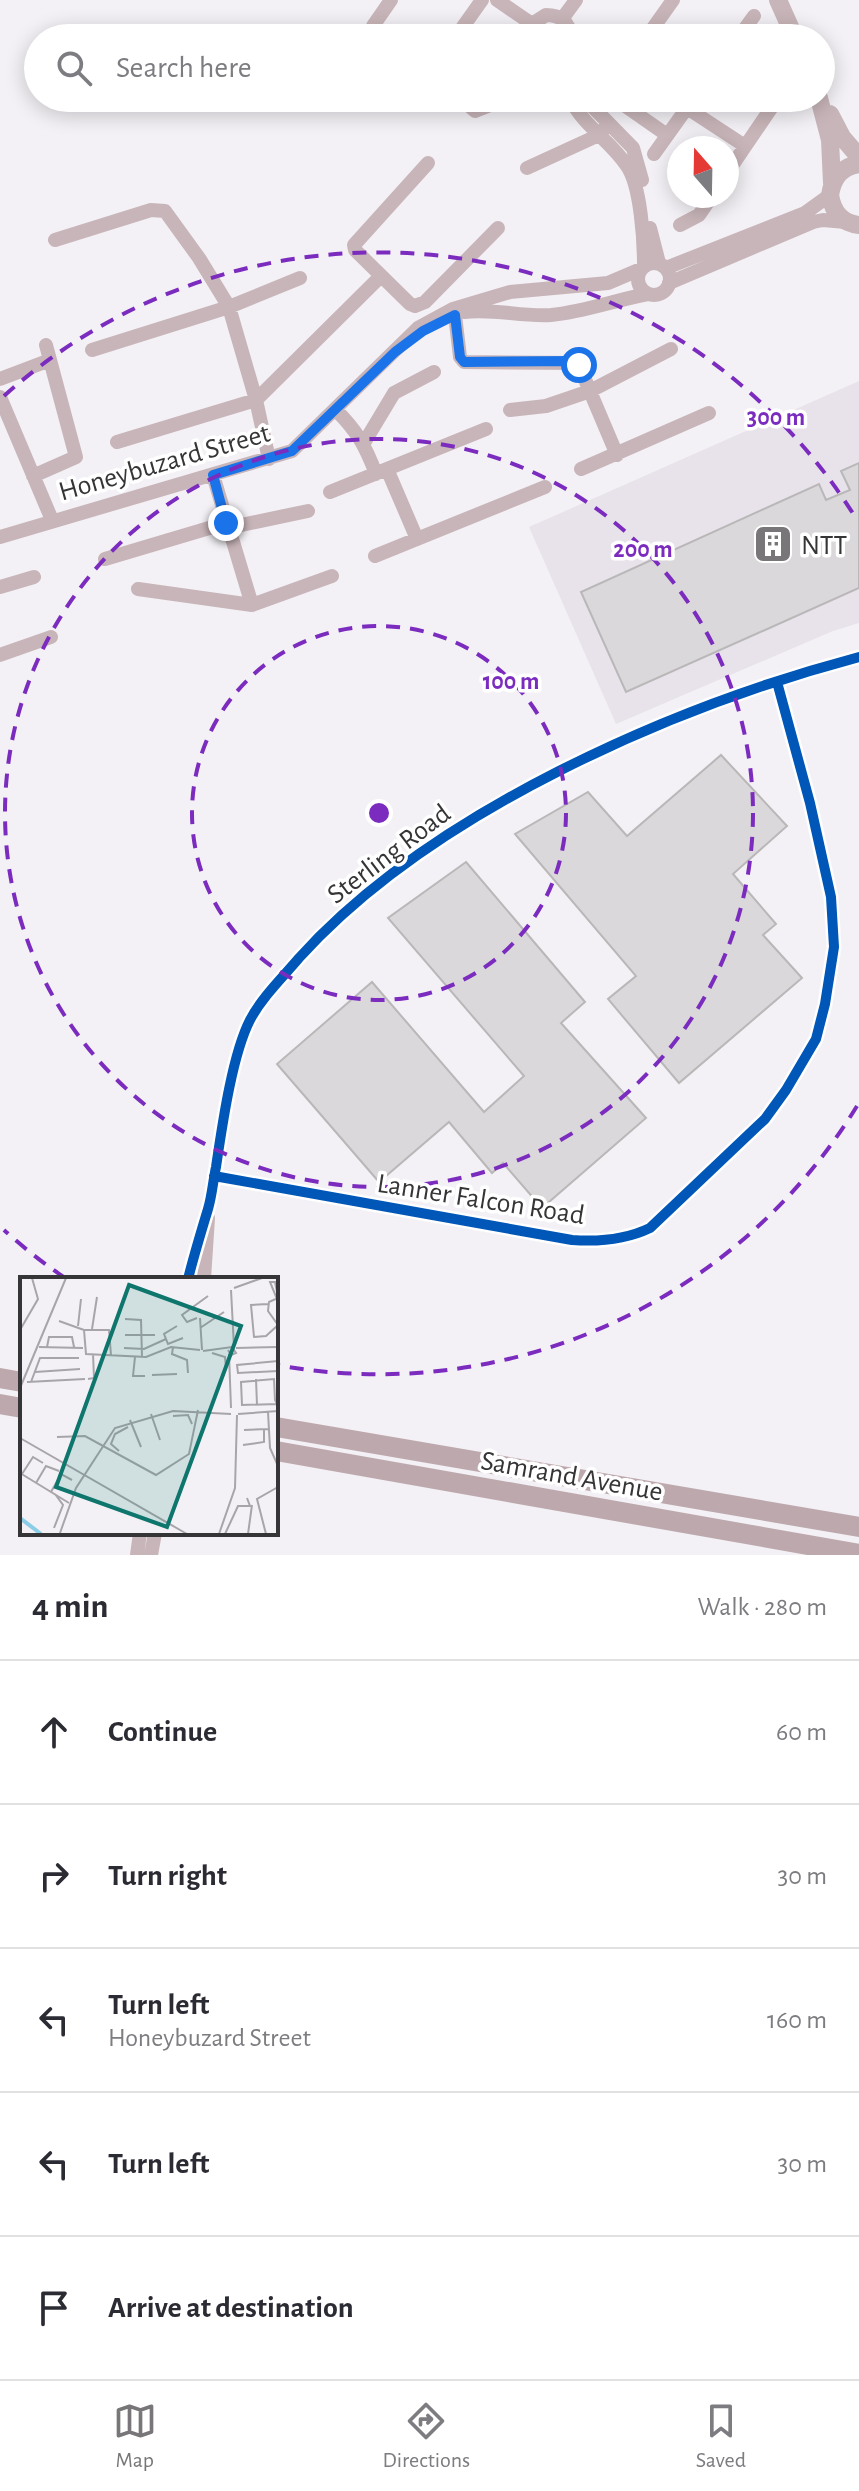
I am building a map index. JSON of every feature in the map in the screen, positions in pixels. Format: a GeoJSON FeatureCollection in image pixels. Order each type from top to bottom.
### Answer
{"type":"FeatureCollection","features":[{"type":"Feature","properties":{"kind":"main road"},"geometry":{"type":"LineString","coordinates":[[0,1378],[20,1382]]}},
{"type":"Feature","properties":{"kind":"main road"},"geometry":{"type":"LineString","coordinates":[[0,1404],[20,1408]]}},
{"type":"Feature","properties":{"kind":"main road","name":"Samrand Avenue"},"geometry":{"type":"LineString","coordinates":[[278,1427],[859,1527]]}},
{"type":"Feature","properties":{"kind":"main road","name":"Samrand Avenue"},"geometry":{"type":"LineString","coordinates":[[278,1451],[859,1554]]}},
{"type":"Feature","properties":{"kind":"street"},"geometry":{"type":"LineString","coordinates":[[374,24],[391,0]]}},
{"type":"Feature","properties":{"kind":"street"},"geometry":{"type":"LineString","coordinates":[[465,24],[482,0]]}},
{"type":"Feature","properties":{"kind":"street"},"geometry":{"type":"LineString","coordinates":[[497,0],[523,24]]}},
{"type":"Feature","properties":{"kind":"street"},"geometry":{"type":"LineString","coordinates":[[562,19],[576,0]]}},
{"type":"Feature","properties":{"kind":"street"},"geometry":{"type":"LineString","coordinates":[[656,24],[673,0]]}},
{"type":"Feature","properties":{"kind":"street"},"geometry":{"type":"LineString","coordinates":[[778,0],[789,24]]}},
{"type":"Feature","properties":{"kind":"street"},"geometry":{"type":"LineString","coordinates":[[538,24],[546,15],[562,19],[567,24]]}},
{"type":"Feature","properties":{"kind":"street"},"geometry":{"type":"LineString","coordinates":[[748,24],[754,16]]}},
{"type":"Feature","properties":{"kind":"street"},"geometry":{"type":"LineString","coordinates":[[585,112],[604,130],[629,169],[642,203],[644,234],[656,270]]}},
{"type":"Feature","properties":{"kind":"street"},"geometry":{"type":"LineString","coordinates":[[589,112],[591,117]]}},
{"type":"Feature","properties":{"kind":"street"},"geometry":{"type":"LineString","coordinates":[[591,117],[595,112]]}},
{"type":"Feature","properties":{"kind":"street"},"geometry":{"type":"LineString","coordinates":[[634,112],[667,135]]}},
{"type":"Feature","properties":{"kind":"street"},"geometry":{"type":"LineString","coordinates":[[654,154],[684,112]]}},
{"type":"Feature","properties":{"kind":"street"},"geometry":{"type":"LineString","coordinates":[[702,112],[745,146]]}},
{"type":"Feature","properties":{"kind":"street"},"geometry":{"type":"LineString","coordinates":[[739,155],[768,112]]}},
{"type":"Feature","properties":{"kind":"street"},"geometry":{"type":"LineString","coordinates":[[823,112],[830,140],[832,206],[854,226]]}},
{"type":"Feature","properties":{"kind":"street"},"geometry":{"type":"LineString","coordinates":[[828,112],[842,137],[859,157]]}},
{"type":"Feature","properties":{"kind":"street"},"geometry":{"type":"LineString","coordinates":[[527,168],[604,130]]}},
{"type":"Feature","properties":{"kind":"street"},"geometry":{"type":"LineString","coordinates":[[428,163],[355,241],[355,250],[410,304],[420,305],[498,228]]}},
{"type":"Feature","properties":{"kind":"street"},"geometry":{"type":"LineString","coordinates":[[648,294],[638,283],[656,270],[805,213],[831,189],[845,168],[859,164]]}},
{"type":"Feature","properties":{"kind":"street"},"geometry":{"type":"LineString","coordinates":[[680,225],[699,215],[704,208]]}},
{"type":"Feature","properties":{"kind":"street"},"geometry":{"type":"LineString","coordinates":[[55,240],[160,209],[165,211],[229,307],[256,400],[269,459]]}},
{"type":"Feature","properties":{"kind":"street"},"geometry":{"type":"LineString","coordinates":[[656,270],[813,222],[823,220],[854,226]]}},
{"type":"Feature","properties":{"kind":"street","name":"Honeybuzard Street"},"geometry":{"type":"LineString","coordinates":[[0,537],[292,451],[418,328],[453,309],[510,292],[608,283],[656,270],[667,288],[659,294],[551,315],[483,310],[455,315],[423,331],[395,352]]}},
{"type":"Feature","properties":{"kind":"street"},"geometry":{"type":"LineString","coordinates":[[117,442],[256,400],[381,276]]}},
{"type":"Feature","properties":{"kind":"street"},"geometry":{"type":"LineString","coordinates":[[92,350],[229,307],[300,278]]}},
{"type":"Feature","properties":{"kind":"street"},"geometry":{"type":"LineString","coordinates":[[455,315],[460,357],[464,362],[575,361],[617,455]]}},
{"type":"Feature","properties":{"kind":"street"},"geometry":{"type":"LineString","coordinates":[[33,476],[76,457],[46,345]]}},
{"type":"Feature","properties":{"kind":"street"},"geometry":{"type":"LineString","coordinates":[[510,410],[555,404],[590,391],[671,349]]}},
{"type":"Feature","properties":{"kind":"street"},"geometry":{"type":"LineString","coordinates":[[0,379],[50,360]]}},
{"type":"Feature","properties":{"kind":"street"},"geometry":{"type":"LineString","coordinates":[[364,443],[394,393],[434,372]]}},
{"type":"Feature","properties":{"kind":"street","name":"Honeybuzard Street"},"geometry":{"type":"LineString","coordinates":[[0,397],[52,520]]}},
{"type":"Feature","properties":{"kind":"street"},"geometry":{"type":"LineString","coordinates":[[335,409],[356,429],[417,539]]}},
{"type":"Feature","properties":{"kind":"street"},"geometry":{"type":"LineString","coordinates":[[581,469],[709,413]]}},
{"type":"Feature","properties":{"kind":"street"},"geometry":{"type":"LineString","coordinates":[[330,492],[486,429]]}},
{"type":"Feature","properties":{"kind":"street"},"geometry":{"type":"LineString","coordinates":[[213,475],[252,605]]}},
{"type":"Feature","properties":{"kind":"street"},"geometry":{"type":"LineString","coordinates":[[375,556],[545,487]]}},
{"type":"Feature","properties":{"kind":"street"},"geometry":{"type":"LineString","coordinates":[[105,559],[226,525],[308,511]]}},
{"type":"Feature","properties":{"kind":"street"},"geometry":{"type":"LineString","coordinates":[[138,589],[252,605],[332,576]]}},
{"type":"Feature","properties":{"kind":"street"},"geometry":{"type":"LineString","coordinates":[[0,587],[34,577]]}},
{"type":"Feature","properties":{"kind":"street"},"geometry":{"type":"LineString","coordinates":[[0,655],[51,637]]}},
{"type":"Feature","properties":{"kind":"street","name":"Sterling Road"},"geometry":{"type":"LineString","coordinates":[[188,1277],[208,1209],[239,1053],[251,1020],[287,973],[329,927],[419,855],[474,819],[607,748],[682,716],[859,655]]}},
{"type":"Feature","properties":{"kind":"street","name":"Lanner Falcon Road"},"geometry":{"type":"LineString","coordinates":[[214,1176],[572,1240],[614,1239],[633,1236],[650,1228],[765,1119],[816,1039],[825,1004],[834,947],[833,911],[810,803],[777,682]]}},
{"type":"Feature","properties":{"kind":"street","name":"Sterling Road"},"geometry":{"type":"LineString","coordinates":[[204,1277],[209,1238],[208,1209]]}},
{"type":"Feature","properties":{"kind":"street"},"geometry":{"type":"LineString","coordinates":[[137,1555],[140,1535]]}},
{"type":"Feature","properties":{"kind":"street"},"geometry":{"type":"LineString","coordinates":[[151,1555],[155,1535]]}},
{"type":"Feature","properties":{"kind":"shaded area"},"geometry":{"type":"Polygon","coordinates":[[[859,381],[859,623],[833,631],[616,724],[529,527],[859,381]]]}},
{"type":"Feature","properties":{"kind":"building","name":"NTT"},"geometry":{"type":"Polygon","coordinates":[[[859,463],[859,588],[626,692],[581,592],[819,484],[826,500],[850,490],[841,471],[859,463]]]}},
{"type":"Feature","properties":{"kind":"building"},"geometry":{"type":"Polygon","coordinates":[[[721,755],[787,826],[733,874],[776,924],[763,935],[802,978],[679,1083],[608,999],[636,976],[515,834],[588,792],[627,836],[721,755]]]}},
{"type":"Feature","properties":{"kind":"building"},"geometry":{"type":"Polygon","coordinates":[[[466,862],[585,1002],[561,1023],[646,1118],[542,1208],[503,1163],[492,1173],[449,1122],[379,1182],[277,1064],[372,982],[484,1112],[524,1076],[388,918],[466,862]]]}},
{"type":"Feature","properties":{"kind":"cycle path"},"geometry":{"type":"LineString","coordinates":[[189,1277],[211,1199],[233,1071],[250,1020],[299,958],[353,905],[416,856],[485,812],[558,772],[634,736],[711,705],[786,678],[859,657]]}},
{"type":"Feature","properties":{"kind":"cycle path"},"geometry":{"type":"LineString","coordinates":[[214,1176],[572,1240],[612,1239],[650,1228],[765,1119],[816,1039],[825,1004],[834,947],[831,897],[810,803],[777,682]]}},
{"type":"Feature","properties":{"kind":"place","name":"NTT"},"geometry":{"type":"Point","coordinates":[773,544]}},
{"type":"Feature","properties":{"kind":"route"},"geometry":{"type":"LineString","coordinates":[[226,523],[213,475],[292,451],[395,352],[436,322],[455,315],[460,357],[464,362],[575,361],[579,365]]}}]}
